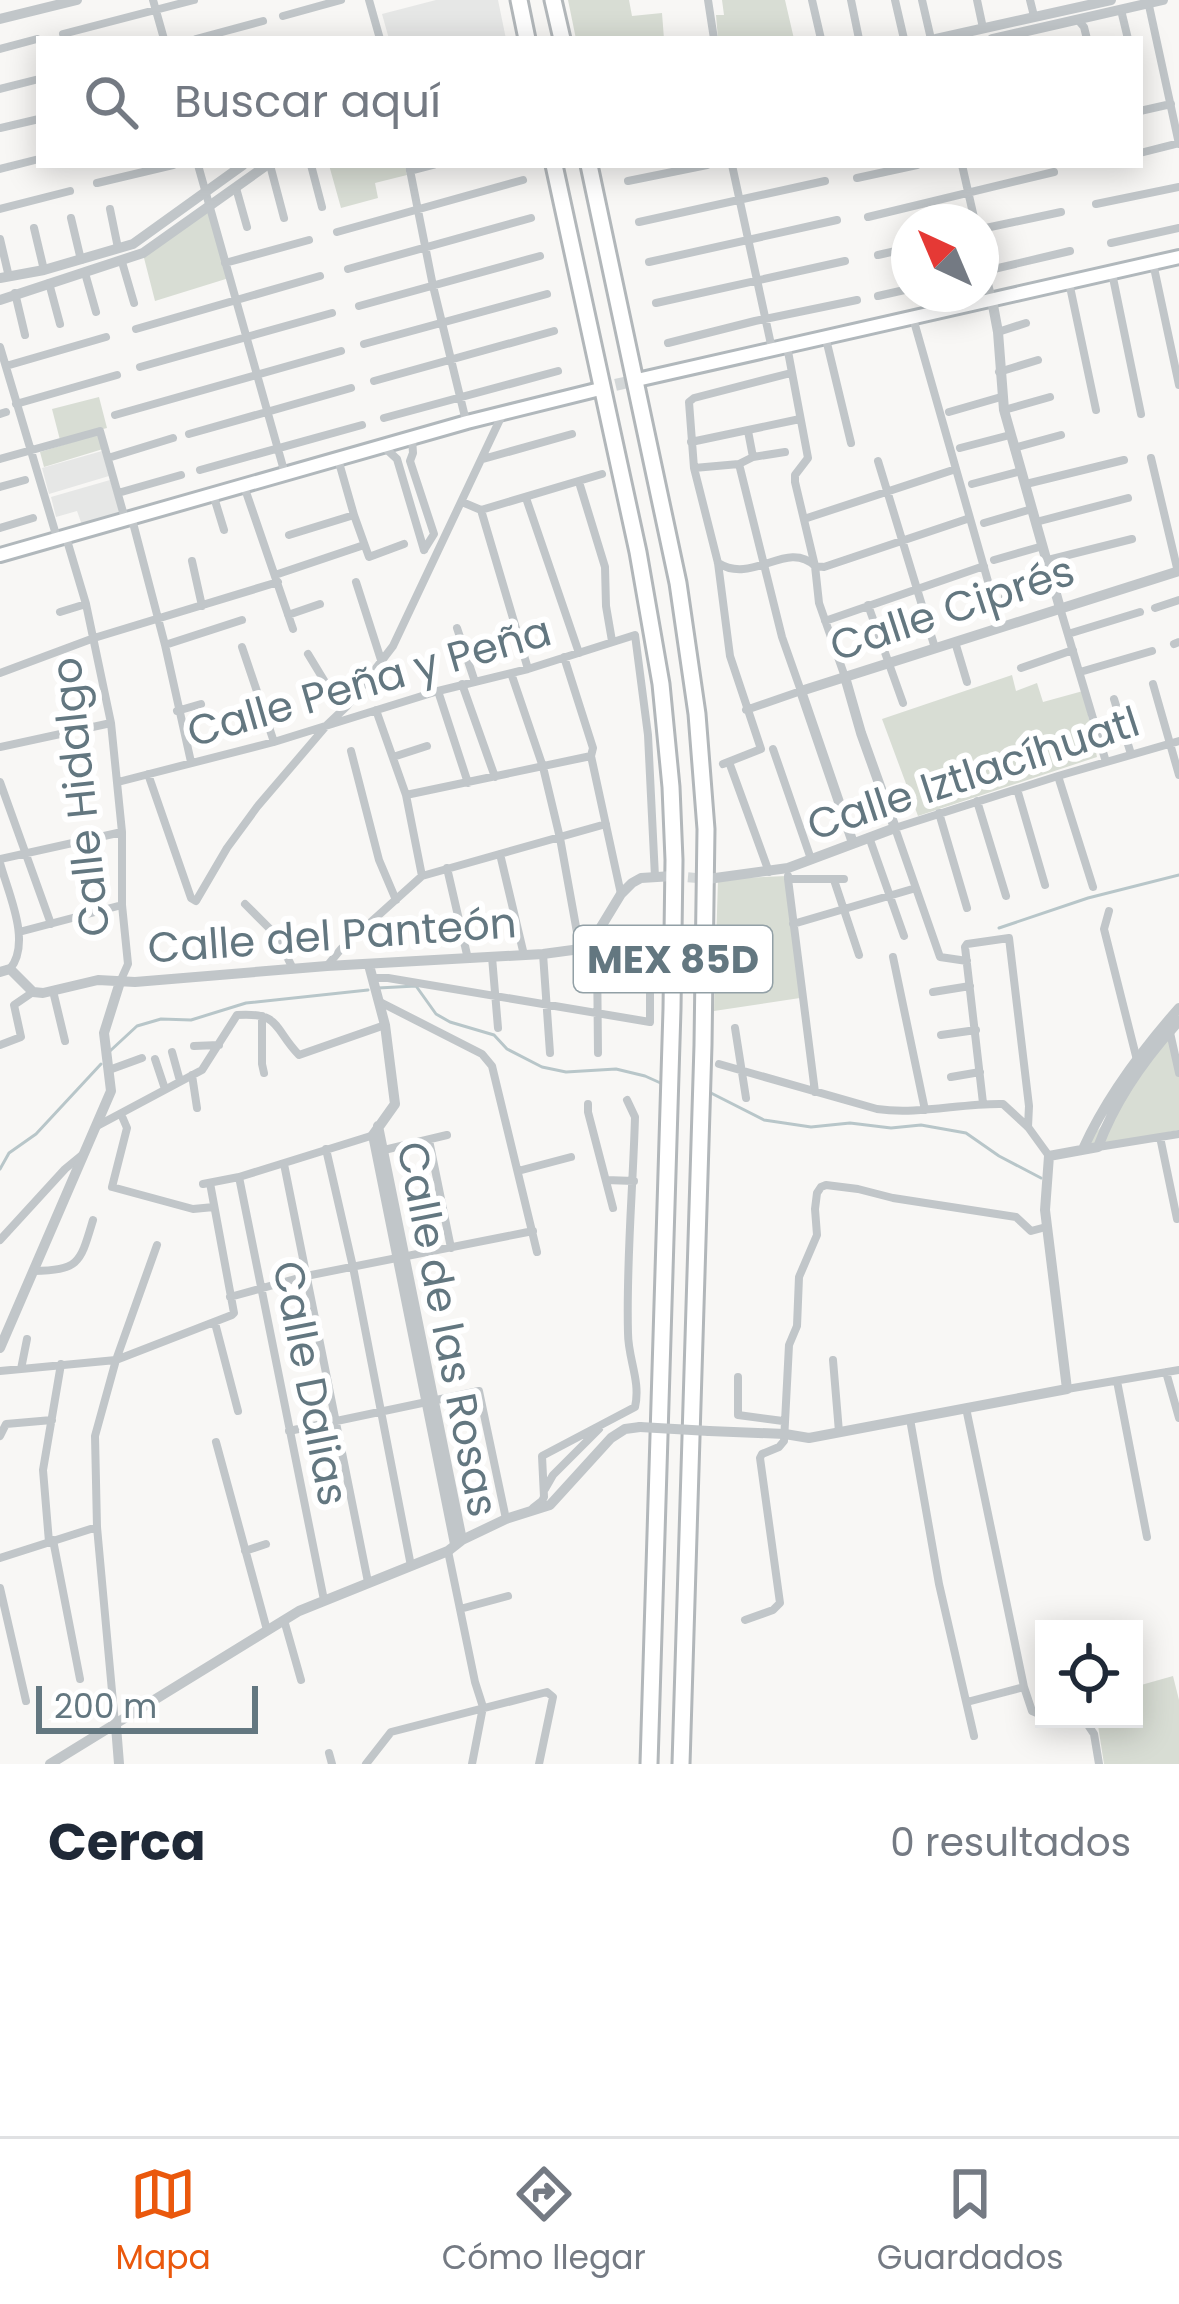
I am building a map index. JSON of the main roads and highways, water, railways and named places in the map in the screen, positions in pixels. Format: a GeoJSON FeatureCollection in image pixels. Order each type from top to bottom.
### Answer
{"type":"FeatureCollection","features":[{"type":"Feature","properties":{"kind":"highway"},"geometry":{"type":"LineString","coordinates":[[519,0],[526,36]]}},
{"type":"Feature","properties":{"kind":"highway"},"geometry":{"type":"LineString","coordinates":[[554,0],[561,36]]}},
{"type":"Feature","properties":{"kind":"highway","name":"MEX 85D"},"geometry":{"type":"LineString","coordinates":[[555,168],[646,593],[661,684],[670,788],[672,1009],[649,1764]]}},
{"type":"Feature","properties":{"kind":"highway","name":"MEX 85D"},"geometry":{"type":"LineString","coordinates":[[590,168],[678,583],[697,714],[706,829],[681,1764]]}},
{"type":"Feature","properties":{"kind":"main road"},"geometry":{"type":"LineString","coordinates":[[638,380],[1179,257]]}},
{"type":"Feature","properties":{"kind":"main road"},"geometry":{"type":"LineString","coordinates":[[0,555],[596,390]]}},
{"type":"Feature","properties":{"kind":"waterway"},"geometry":{"type":"LineString","coordinates":[[999,928],[1088,898],[1179,875]]}},
{"type":"Feature","properties":{"kind":"waterway"},"geometry":{"type":"LineString","coordinates":[[378,988],[416,986],[436,1014],[494,1035],[507,1049],[542,1067],[566,1072],[616,1069],[665,1085]]}},
{"type":"Feature","properties":{"kind":"waterway"},"geometry":{"type":"LineString","coordinates":[[110,1051],[137,1026],[161,1019],[191,1020],[246,1003],[368,990]]}},
{"type":"Feature","properties":{"kind":"waterway"},"geometry":{"type":"LineString","coordinates":[[0,1169],[9,1153],[36,1134],[101,1064]]}},
{"type":"Feature","properties":{"kind":"waterway"},"geometry":{"type":"LineString","coordinates":[[709,1092],[764,1120],[811,1127],[921,1125],[966,1133],[1041,1178]]}},
{"type":"Feature","properties":{"kind":"tunnel"},"geometry":{"type":"LineString","coordinates":[[598,389],[637,380]]}},
{"type":"Feature","properties":{"kind":"tunnel"},"geometry":{"type":"LineString","coordinates":[[673,876],[708,879]]}}]}
